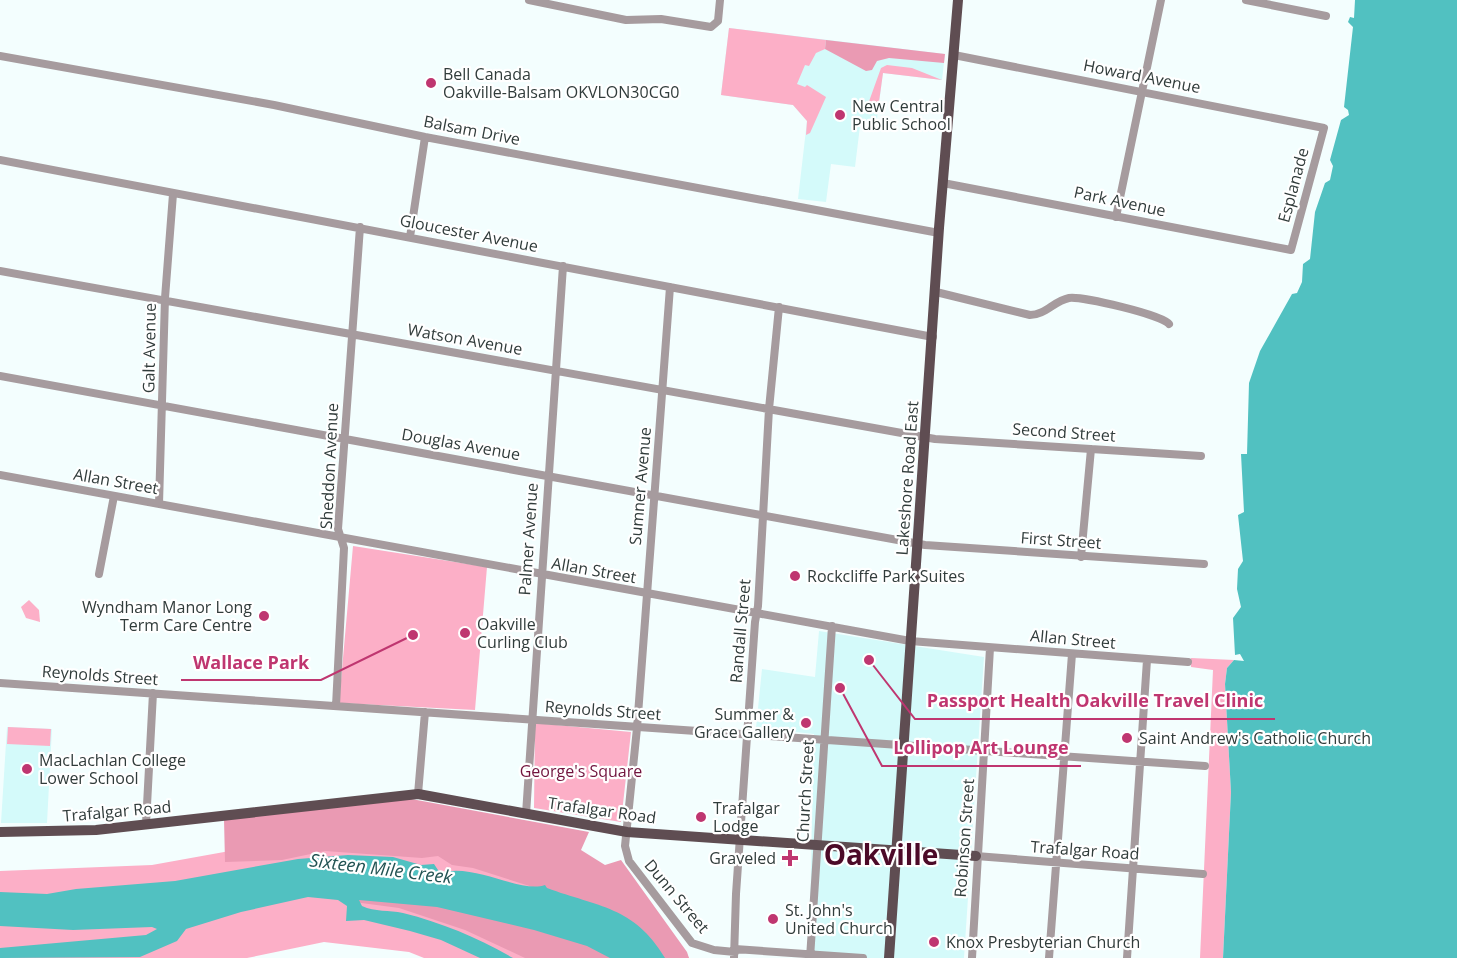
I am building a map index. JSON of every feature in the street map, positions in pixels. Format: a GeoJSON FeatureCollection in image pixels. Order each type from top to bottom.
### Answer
{"type":"FeatureCollection","features":[{"type":"Feature","properties":{"kind":"main road","name":"Lakeshore Road East"},"geometry":{"type":"LineString","coordinates":[[889,958],[939,233],[958,0]]}},
{"type":"Feature","properties":{"kind":"main road","name":"Trafalgar Road"},"geometry":{"type":"LineString","coordinates":[[0,832],[96,830],[418,794],[627,832],[740,838],[898,853],[976,856]]}},
{"type":"Feature","properties":{"kind":"street"},"geometry":{"type":"LineString","coordinates":[[529,0],[626,20],[661,19],[711,27],[718,21],[720,0]]}},
{"type":"Feature","properties":{"kind":"street"},"geometry":{"type":"LineString","coordinates":[[1116,217],[1161,0]]}},
{"type":"Feature","properties":{"kind":"street"},"geometry":{"type":"LineString","coordinates":[[1246,0],[1326,16]]}},
{"type":"Feature","properties":{"kind":"street","name":"Howard Avenue"},"geometry":{"type":"LineString","coordinates":[[954,55],[1324,128]]}},
{"type":"Feature","properties":{"kind":"street","name":"Balsam Drive"},"geometry":{"type":"LineString","coordinates":[[0,56],[274,105],[425,137],[939,233]]}},
{"type":"Feature","properties":{"kind":"street","name":"Esplanade"},"geometry":{"type":"LineString","coordinates":[[1291,250],[1324,128]]}},
{"type":"Feature","properties":{"kind":"street"},"geometry":{"type":"LineString","coordinates":[[410,237],[425,137]]}},
{"type":"Feature","properties":{"kind":"street","name":"Gloucester Avenue"},"geometry":{"type":"LineString","coordinates":[[0,160],[933,337]]}},
{"type":"Feature","properties":{"kind":"street","name":"Park Avenue"},"geometry":{"type":"LineString","coordinates":[[943,183],[1068,205],[1116,217],[1291,250]]}},
{"type":"Feature","properties":{"kind":"street","name":"Galt Avenue"},"geometry":{"type":"LineString","coordinates":[[159,504],[165,298],[173,194]]}},
{"type":"Feature","properties":{"kind":"street","name":"Sheddon Avenue"},"geometry":{"type":"LineString","coordinates":[[336,706],[344,548],[338,529],[360,227]]}},
{"type":"Feature","properties":{"kind":"street","name":"Palmer Avenue"},"geometry":{"type":"LineString","coordinates":[[526,814],[530,720],[562,266]]}},
{"type":"Feature","properties":{"kind":"street","name":"Watson Avenue"},"geometry":{"type":"LineString","coordinates":[[0,271],[165,298],[926,437]]}},
{"type":"Feature","properties":{"kind":"street","name":"Sumner Avenue"},"geometry":{"type":"LineString","coordinates":[[627,832],[638,728],[670,287]]}},
{"type":"Feature","properties":{"kind":"street"},"geometry":{"type":"LineString","coordinates":[[936,292],[1030,315],[1041,313],[1060,301],[1079,299],[1153,316],[1166,320],[1169,324]]}},
{"type":"Feature","properties":{"kind":"street","name":"Randall Street"},"geometry":{"type":"LineString","coordinates":[[734,953],[769,409],[779,307]]}},
{"type":"Feature","properties":{"kind":"street","name":"Douglas Avenue"},"geometry":{"type":"LineString","coordinates":[[0,376],[548,474],[762,517],[917,543]]}},
{"type":"Feature","properties":{"kind":"street","name":"Second Street"},"geometry":{"type":"LineString","coordinates":[[926,437],[1201,456]]}},
{"type":"Feature","properties":{"kind":"street"},"geometry":{"type":"LineString","coordinates":[[1081,557],[1090,449]]}},
{"type":"Feature","properties":{"kind":"street","name":"Allan Street"},"geometry":{"type":"LineString","coordinates":[[0,475],[910,641],[1188,662]]}},
{"type":"Feature","properties":{"kind":"street"},"geometry":{"type":"LineString","coordinates":[[99,574],[114,496]]}},
{"type":"Feature","properties":{"kind":"street","name":"First Street"},"geometry":{"type":"LineString","coordinates":[[917,543],[1081,557],[1204,564]]}},
{"type":"Feature","properties":{"kind":"street","name":"Church Street"},"geometry":{"type":"LineString","coordinates":[[810,956],[832,626]]}},
{"type":"Feature","properties":{"kind":"street","name":"Robinson Street"},"geometry":{"type":"LineString","coordinates":[[972,958],[976,856],[986,750],[990,648]]}},
{"type":"Feature","properties":{"kind":"street"},"geometry":{"type":"LineString","coordinates":[[1049,958],[1072,654]]}},
{"type":"Feature","properties":{"kind":"street"},"geometry":{"type":"LineString","coordinates":[[1127,958],[1147,660]]}},
{"type":"Feature","properties":{"kind":"street","name":"Reynolds Street"},"geometry":{"type":"LineString","coordinates":[[0,683],[1204,766]]}},
{"type":"Feature","properties":{"kind":"street"},"geometry":{"type":"LineString","coordinates":[[146,824],[153,693]]}},
{"type":"Feature","properties":{"kind":"street"},"geometry":{"type":"LineString","coordinates":[[418,794],[425,712]]}},
{"type":"Feature","properties":{"kind":"street","name":"Dunn Street"},"geometry":{"type":"LineString","coordinates":[[627,832],[625,846],[629,861],[692,943],[734,953],[863,958]]}},
{"type":"Feature","properties":{"kind":"street","name":"Trafalgar Road"},"geometry":{"type":"LineString","coordinates":[[976,856],[1203,874]]}},
{"type":"Feature","properties":{"kind":"shaded area","name":"New Central Public School"},"geometry":{"type":"Polygon","coordinates":[[[729,28],[945,54],[942,80],[883,73],[876,127],[860,126],[855,167],[831,164],[826,202],[798,199],[807,121],[793,105],[721,95],[729,28]]]}},
{"type":"Feature","properties":{"kind":"shaded area"},"geometry":{"type":"Polygon","coordinates":[[[826,40],[945,54],[944,63],[889,58],[877,61],[872,70],[866,71],[825,49],[826,40]]]}},
{"type":"Feature","properties":{"kind":"shaded area"},"geometry":{"type":"Polygon","coordinates":[[[819,631],[984,657],[964,958],[809,958],[814,734],[756,728],[762,669],[815,677],[819,631]]]}},
{"type":"Feature","properties":{"kind":"shaded area","name":"MacLachlan College Lower School"},"geometry":{"type":"Polygon","coordinates":[[[7,727],[52,729],[47,823],[1,823],[7,727]]]}},
{"type":"Feature","properties":{"kind":"shaded area"},"geometry":{"type":"Polygon","coordinates":[[[406,798],[589,832],[581,850],[605,865],[621,860],[689,958],[651,958],[539,889],[473,868],[452,865],[438,856],[422,858],[325,851],[282,860],[225,862],[224,819],[406,798]]]}},
{"type":"Feature","properties":{"kind":"shaded area"},"geometry":{"type":"Polygon","coordinates":[[[365,892],[412,894],[580,937],[612,958],[525,958],[465,930],[399,908],[354,902],[365,892]]]}},
{"type":"Feature","properties":{"kind":"green space"},"geometry":{"type":"Polygon","coordinates":[[[729,28],[826,40],[825,49],[816,53],[809,66],[805,65],[797,84],[805,87],[807,85],[826,97],[810,133],[806,135],[807,121],[793,105],[721,95],[729,28]]]}},
{"type":"Feature","properties":{"kind":"green space"},"geometry":{"type":"Polygon","coordinates":[[[887,65],[912,68],[942,80],[883,73],[878,109],[867,107],[881,68],[887,65]]]}},
{"type":"Feature","properties":{"kind":"green space"},"geometry":{"type":"Polygon","coordinates":[[[353,546],[487,567],[475,710],[339,703],[353,546]]]}},
{"type":"Feature","properties":{"kind":"green space"},"geometry":{"type":"Polygon","coordinates":[[[29,600],[39,610],[40,622],[26,618],[21,607],[29,600]]]}},
{"type":"Feature","properties":{"kind":"green space"},"geometry":{"type":"Polygon","coordinates":[[[1191,658],[1234,660],[1227,668],[1225,684],[1231,792],[1223,958],[1200,958],[1213,670],[1191,667],[1191,658]]]}},
{"type":"Feature","properties":{"kind":"green space","name":"George's Square"},"geometry":{"type":"Polygon","coordinates":[[[535,723],[631,732],[621,822],[534,808],[535,723]]]}},
{"type":"Feature","properties":{"kind":"green space"},"geometry":{"type":"Polygon","coordinates":[[[8,727],[51,729],[50,746],[7,744],[8,727]]]}},
{"type":"Feature","properties":{"kind":"green space"},"geometry":{"type":"Polygon","coordinates":[[[323,834],[437,837],[654,912],[689,958],[424,958],[409,952],[324,942],[247,958],[0,958],[0,871],[152,865],[323,834]]]}},
{"type":"Feature","properties":{"kind":"water"},"geometry":{"type":"Polygon","coordinates":[[[1355,0],[1457,0],[1457,958],[1223,958],[1231,792],[1225,684],[1227,668],[1234,660],[1244,661],[1240,654],[1235,655],[1233,618],[1241,607],[1237,589],[1238,569],[1243,561],[1238,515],[1244,512],[1241,454],[1247,454],[1249,383],[1260,351],[1292,294],[1297,293],[1302,282],[1303,264],[1310,259],[1315,212],[1325,183],[1330,180],[1333,166],[1330,160],[1341,120],[1349,115],[1348,110],[1344,107],[1353,27],[1348,22],[1350,17],[1354,18],[1355,0]]]}},
{"type":"Feature","properties":{"kind":"water","name":"Sixteen Mile Creek"},"geometry":{"type":"Polygon","coordinates":[[[348,855],[393,857],[421,865],[434,864],[440,873],[467,872],[535,887],[545,885],[547,888],[599,905],[627,918],[641,928],[665,958],[610,958],[587,946],[534,930],[437,907],[359,900],[362,906],[367,908],[403,913],[446,926],[513,958],[480,958],[441,940],[410,931],[364,920],[346,921],[347,906],[338,900],[308,897],[241,912],[186,929],[177,941],[140,957],[0,958],[0,948],[146,935],[157,929],[152,927],[73,930],[0,926],[0,892],[47,894],[76,889],[175,881],[298,859],[348,855]]]}},
{"type":"Feature","properties":{"kind":"place","name":"Bell Canada Oakville-Balsam OKVLON30CG0"},"geometry":{"type":"Point","coordinates":[431,83]}},
{"type":"Feature","properties":{"kind":"place","name":"New Central Public School"},"geometry":{"type":"Point","coordinates":[840,115]}},
{"type":"Feature","properties":{"kind":"place","name":"Rockcliffe Park Suites"},"geometry":{"type":"Point","coordinates":[795,576]}},
{"type":"Feature","properties":{"kind":"place","name":"Wyndham Manor Long Term Care Centre"},"geometry":{"type":"Point","coordinates":[264,616]}},
{"type":"Feature","properties":{"kind":"place","name":"Oakville Curling Club"},"geometry":{"type":"Point","coordinates":[465,633]}},
{"type":"Feature","properties":{"kind":"place","name":"Wallace Park"},"geometry":{"type":"Point","coordinates":[413,635]}},
{"type":"Feature","properties":{"kind":"place","name":"Passport Health Oakville Travel Clinic"},"geometry":{"type":"Point","coordinates":[869,660]}},
{"type":"Feature","properties":{"kind":"place","name":"Lollipop Art Lounge"},"geometry":{"type":"Point","coordinates":[840,688]}},
{"type":"Feature","properties":{"kind":"place","name":"Summer & Grace Gallery"},"geometry":{"type":"Point","coordinates":[806,723]}},
{"type":"Feature","properties":{"kind":"place","name":"Saint Andrew's Catholic Church"},"geometry":{"type":"Point","coordinates":[1127,738]}},
{"type":"Feature","properties":{"kind":"place","name":"MacLachlan College Lower School"},"geometry":{"type":"Point","coordinates":[27,769]}},
{"type":"Feature","properties":{"kind":"place","name":"Trafalgar Lodge"},"geometry":{"type":"Point","coordinates":[701,817]}},
{"type":"Feature","properties":{"kind":"place","name":"Graveled"},"geometry":{"type":"Point","coordinates":[790,858]}},
{"type":"Feature","properties":{"kind":"place","name":"St. John's United Church"},"geometry":{"type":"Point","coordinates":[773,919]}},
{"type":"Feature","properties":{"kind":"place","name":"Knox Presbyterian Church"},"geometry":{"type":"Point","coordinates":[934,942]}},
{"type":"Feature","properties":{"kind":"district","name":"Oakville"},"geometry":{"type":"Point","coordinates":[881,854]}}]}
